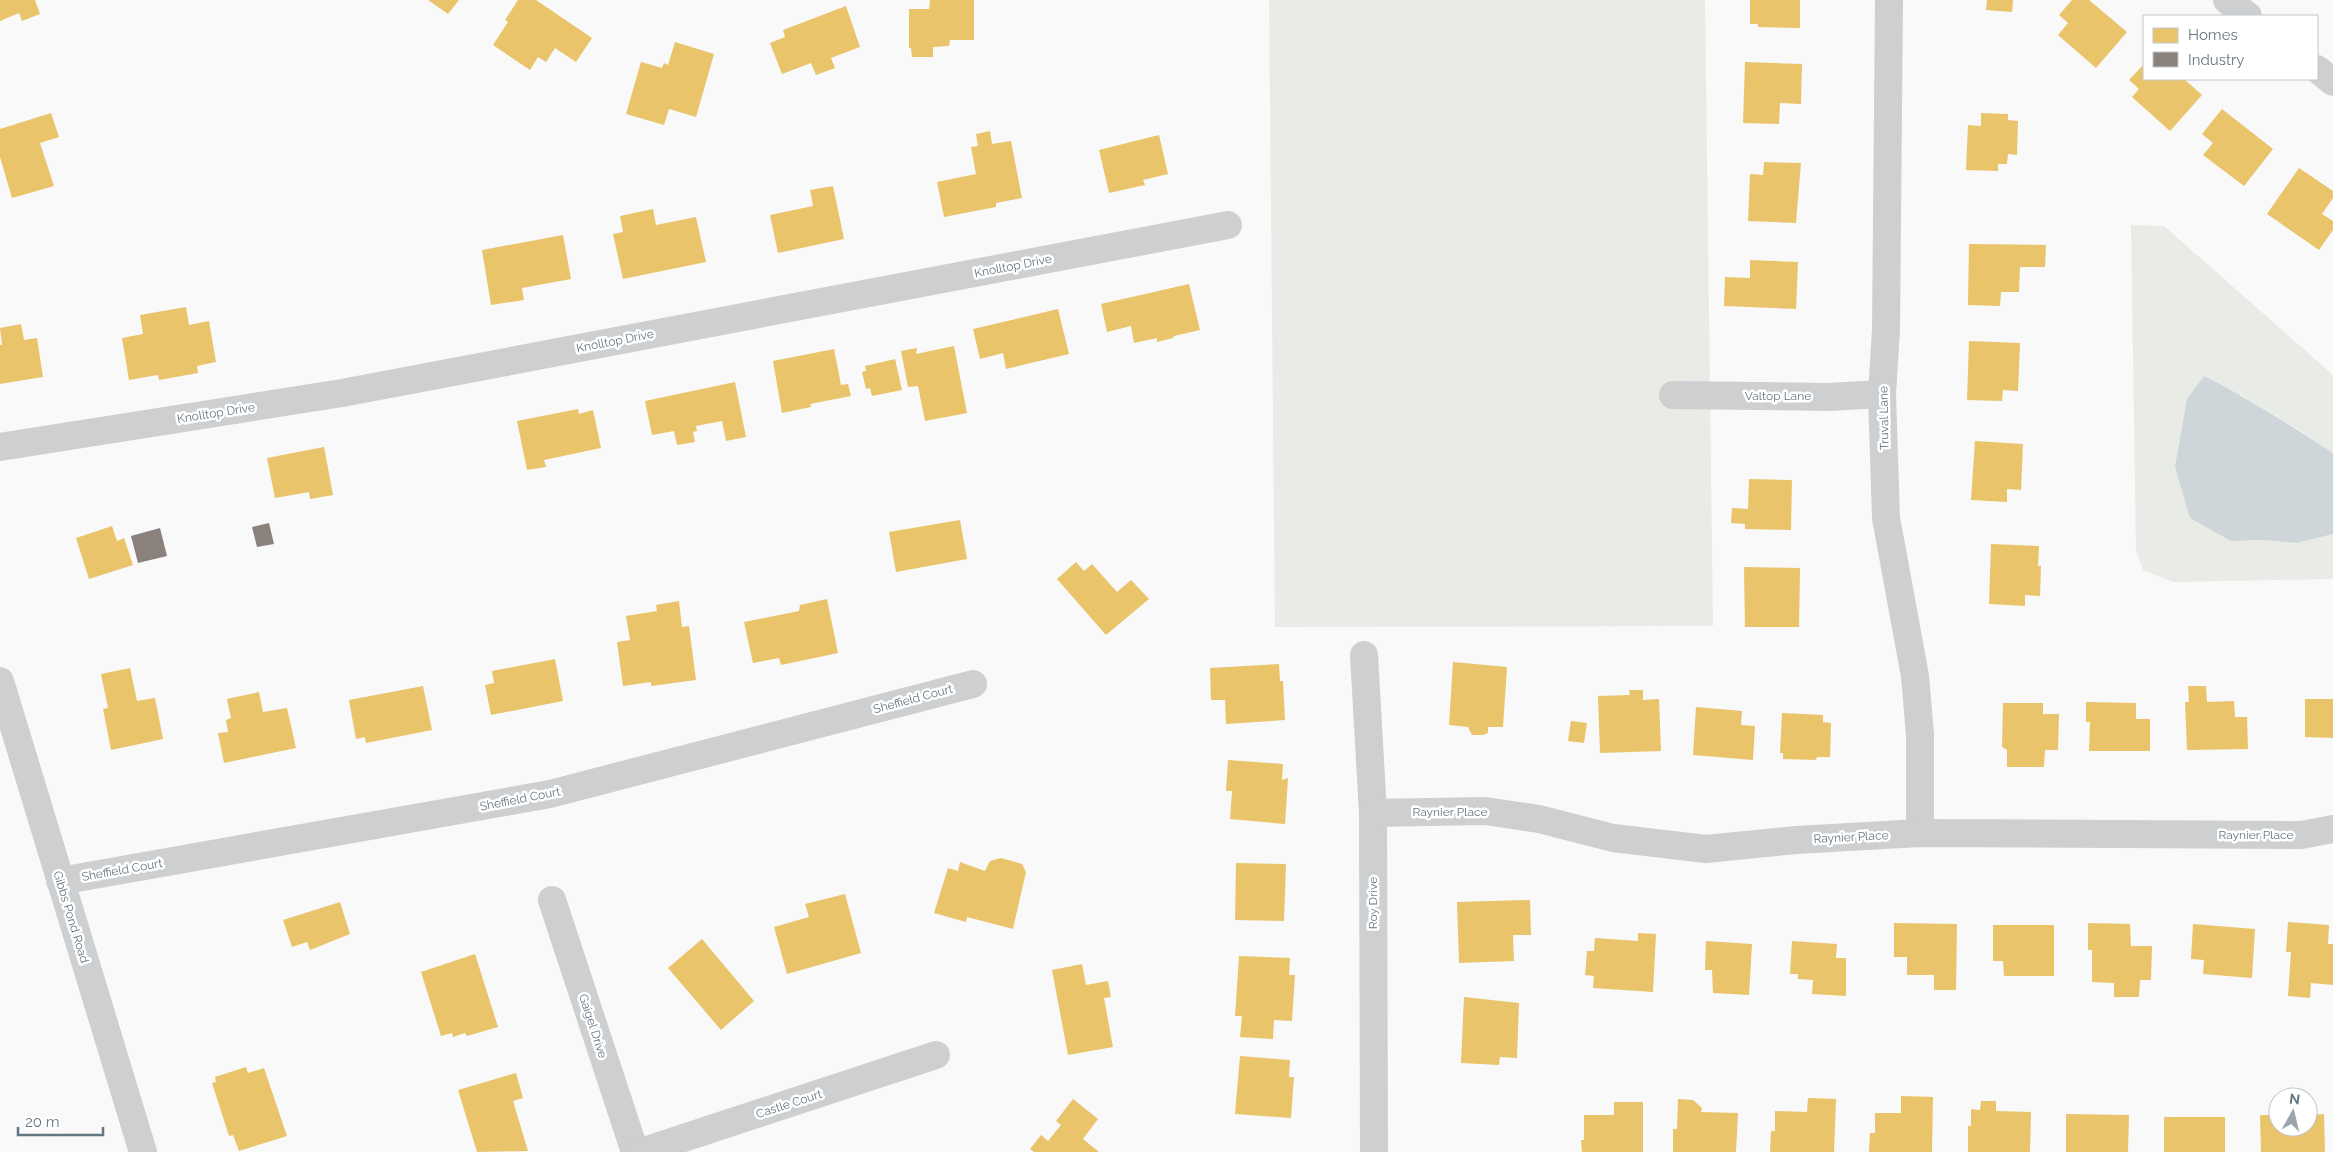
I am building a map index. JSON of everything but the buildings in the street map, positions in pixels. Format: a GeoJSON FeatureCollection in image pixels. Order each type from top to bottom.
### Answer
{"type":"FeatureCollection","features":[{"type":"Feature","properties":{"kind":"street","name":"Truval Lane"},"geometry":{"type":"LineString","coordinates":[[1890,0],[1886,330],[1882,394],[1886,518],[1915,676],[1920,735],[1920,834]]}},
{"type":"Feature","properties":{"kind":"street"},"geometry":{"type":"LineString","coordinates":[[2227,0],[2247,15]]}},
{"type":"Feature","properties":{"kind":"street"},"geometry":{"type":"LineString","coordinates":[[2318,70],[2333,82]]}},
{"type":"Feature","properties":{"kind":"street","name":"Knolltop Drive"},"geometry":{"type":"LineString","coordinates":[[0,447],[342,393],[1228,225]]}},
{"type":"Feature","properties":{"kind":"street","name":"Valtop Lane"},"geometry":{"type":"LineString","coordinates":[[1674,395],[1829,397],[1882,394]]}},
{"type":"Feature","properties":{"kind":"street","name":"Roy Drive"},"geometry":{"type":"LineString","coordinates":[[1364,655],[1372,813],[1374,1152]]}},
{"type":"Feature","properties":{"kind":"street","name":"Gibbs Pond Road"},"geometry":{"type":"LineString","coordinates":[[0,681],[143,1152]]}},
{"type":"Feature","properties":{"kind":"street","name":"Sheffield Court"},"geometry":{"type":"LineString","coordinates":[[60,881],[550,794],[974,684]]}},
{"type":"Feature","properties":{"kind":"street","name":"Raynier Place"},"geometry":{"type":"LineString","coordinates":[[1372,813],[1485,811],[1539,819],[1614,838],[1706,849],[1796,840],[1920,834],[2301,835],[2333,829]]}},
{"type":"Feature","properties":{"kind":"street","name":"Gaigel Drive"},"geometry":{"type":"LineString","coordinates":[[552,900],[635,1152]]}},
{"type":"Feature","properties":{"kind":"street","name":"Castle Court"},"geometry":{"type":"LineString","coordinates":[[641,1152],[936,1055]]}},
{"type":"Feature","properties":{"kind":"shaded area"},"geometry":{"type":"Polygon","coordinates":[[[1269,0],[1705,0],[1713,626],[1275,627],[1269,0]]]}},
{"type":"Feature","properties":{"kind":"shaded area"},"geometry":{"type":"Polygon","coordinates":[[[2131,225],[2164,226],[2333,375],[2333,453],[2240,394],[2231,541],[2263,540],[2297,543],[2333,534],[2333,579],[2173,582],[2143,570],[2136,550],[2131,225]]]}},
{"type":"Feature","properties":{"kind":"shaded area"},"geometry":{"type":"Polygon","coordinates":[[[2204,376],[2270,413],[2333,453],[2333,534],[2297,543],[2263,540],[2231,541],[2190,518],[2175,467],[2187,399],[2204,376]]]}}]}
